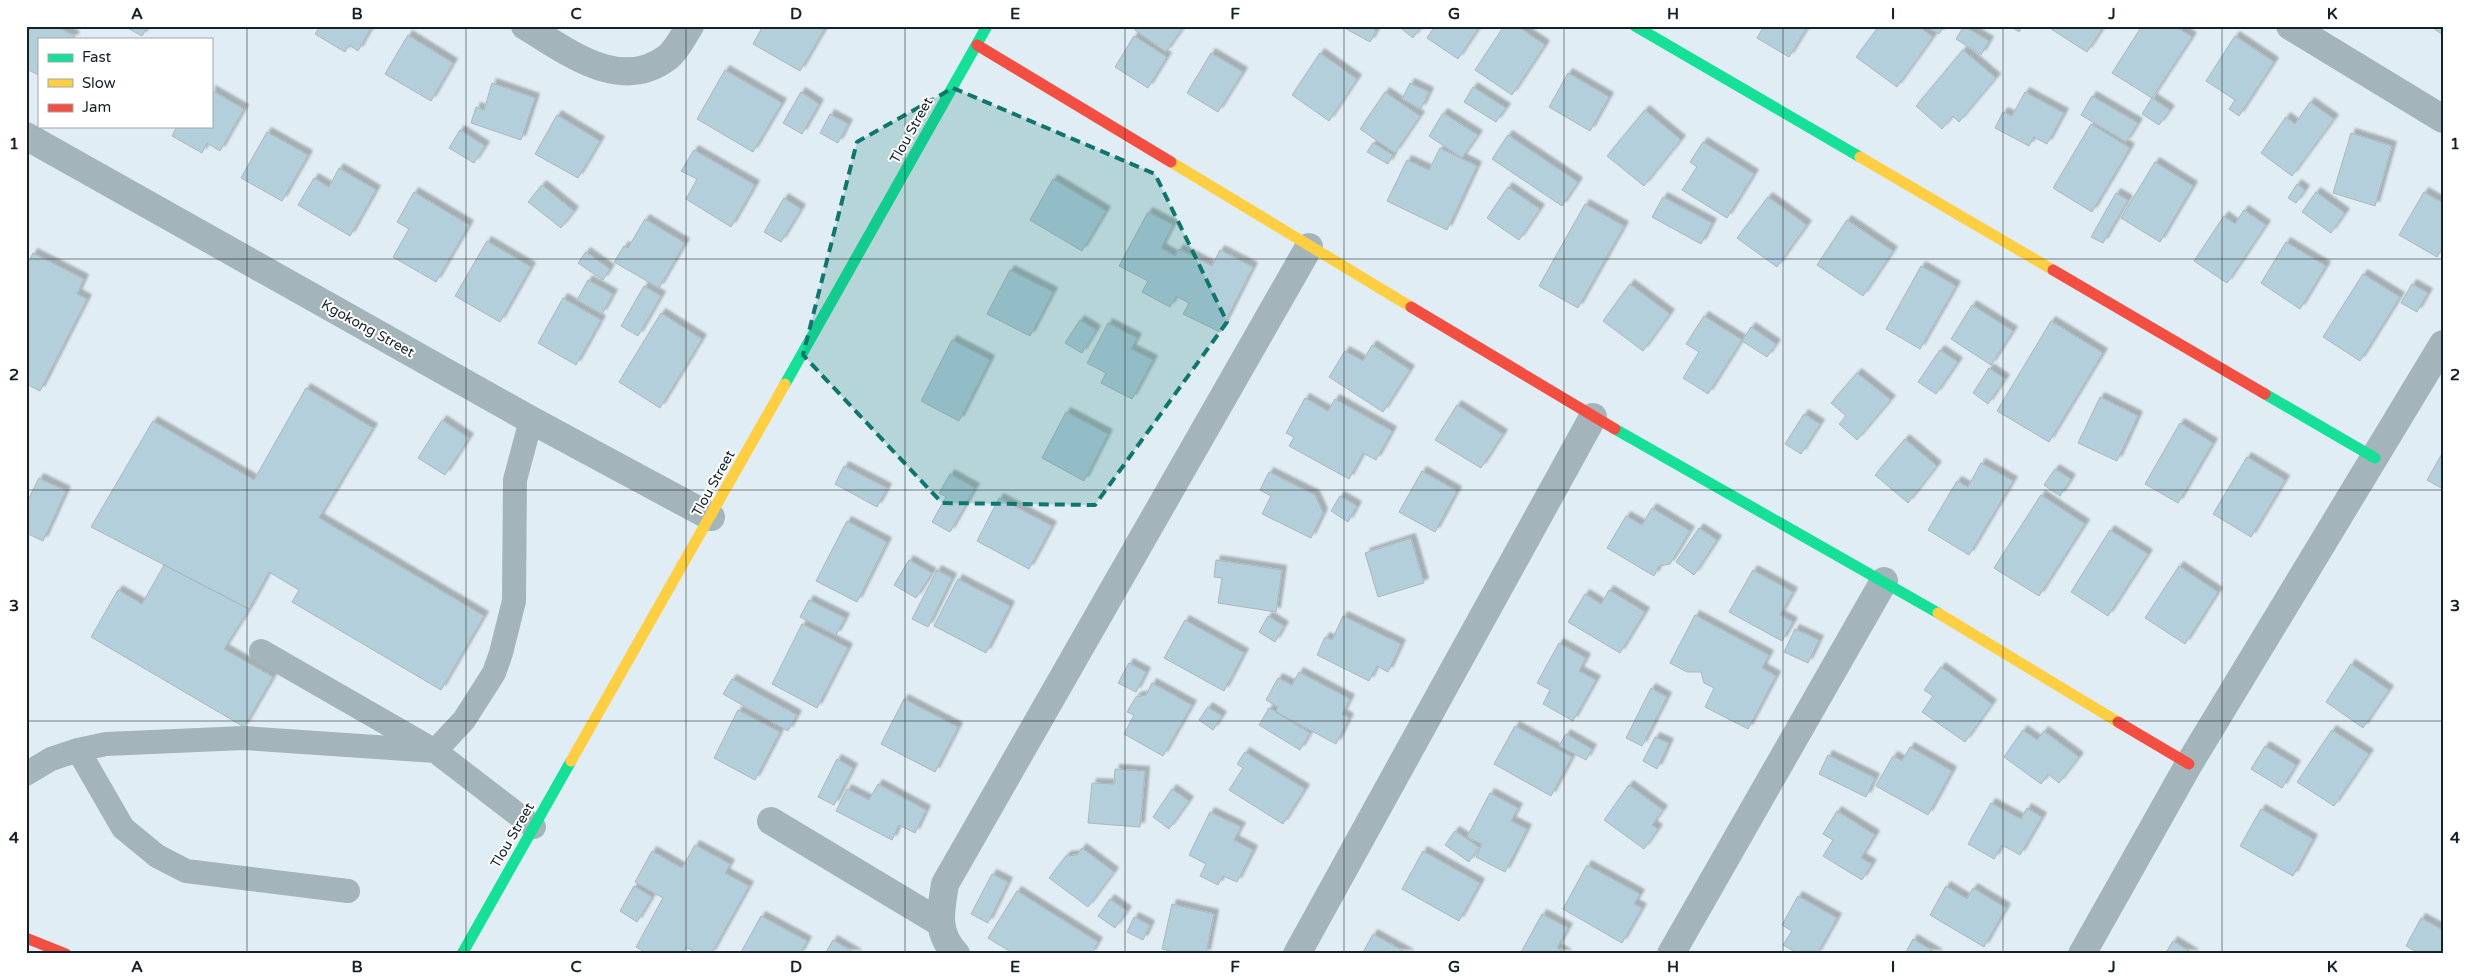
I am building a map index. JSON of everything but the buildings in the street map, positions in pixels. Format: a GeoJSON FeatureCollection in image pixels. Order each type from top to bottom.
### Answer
{"type":"FeatureCollection","features":[{"type":"Feature","properties":{"kind":"street"},"geometry":{"type":"LineString","coordinates":[[525,26],[594,66],[638,71],[668,57],[690,26]]}},
{"type":"Feature","properties":{"kind":"street","name":"Tlou Street"},"geometry":{"type":"LineString","coordinates":[[462,954],[987,26]]}},
{"type":"Feature","properties":{"kind":"street"},"geometry":{"type":"LineString","coordinates":[[1635,26],[2375,458]]}},
{"type":"Feature","properties":{"kind":"street"},"geometry":{"type":"LineString","coordinates":[[2290,26],[2443,119]]}},
{"type":"Feature","properties":{"kind":"street"},"geometry":{"type":"LineString","coordinates":[[977,45],[1593,417],[1884,582],[2189,764]]}},
{"type":"Feature","properties":{"kind":"street","name":"Kgokong Street"},"geometry":{"type":"LineString","coordinates":[[26,136],[531,420],[711,516]]}},
{"type":"Feature","properties":{"kind":"street"},"geometry":{"type":"LineString","coordinates":[[939,922],[945,884],[1309,247]]}},
{"type":"Feature","properties":{"kind":"street"},"geometry":{"type":"LineString","coordinates":[[2082,954],[2189,764],[2443,344]]}},
{"type":"Feature","properties":{"kind":"street"},"geometry":{"type":"LineString","coordinates":[[1297,954],[1593,417]]}},
{"type":"Feature","properties":{"kind":"street"},"geometry":{"type":"LineString","coordinates":[[1670,954],[1884,582]]}},
{"type":"Feature","properties":{"kind":"street"},"geometry":{"type":"LineString","coordinates":[[771,821],[939,922],[956,954]]}},
{"type":"Feature","properties":{"kind":"street"},"geometry":{"type":"LineString","coordinates":[[26,938],[66,954]]}},
{"type":"Feature","properties":{"kind":"lane"},"geometry":{"type":"LineString","coordinates":[[435,751],[464,720],[494,673],[501,654],[514,601],[515,480],[531,420]]}},
{"type":"Feature","properties":{"kind":"lane"},"geometry":{"type":"LineString","coordinates":[[261,651],[435,751],[534,827]]}},
{"type":"Feature","properties":{"kind":"lane"},"geometry":{"type":"LineString","coordinates":[[26,774],[51,759],[78,750],[106,744],[244,738],[435,751]]}},
{"type":"Feature","properties":{"kind":"lane"},"geometry":{"type":"LineString","coordinates":[[78,750],[123,828],[164,860],[186,871],[348,891]]}},
{"type":"Feature","properties":{"kind":"highlighted area"},"geometry":{"type":"Polygon","coordinates":[[[953,88],[1155,174],[1227,322],[1095,505],[942,503],[803,355],[857,142],[953,88]]]}},
{"type":"Feature","properties":{"kind":"traffic: fast"},"geometry":{"type":"LineString","coordinates":[[785,384],[987,26]]}},
{"type":"Feature","properties":{"kind":"traffic: fast"},"geometry":{"type":"LineString","coordinates":[[1635,26],[1860,157]]}},
{"type":"Feature","properties":{"kind":"traffic: fast"},"geometry":{"type":"LineString","coordinates":[[2265,394],[2375,458]]}},
{"type":"Feature","properties":{"kind":"traffic: fast"},"geometry":{"type":"LineString","coordinates":[[1615,429],[1938,613]]}},
{"type":"Feature","properties":{"kind":"traffic: fast"},"geometry":{"type":"LineString","coordinates":[[462,954],[571,761]]}},
{"type":"Feature","properties":{"kind":"traffic: slow"},"geometry":{"type":"LineString","coordinates":[[1860,157],[2053,270]]}},
{"type":"Feature","properties":{"kind":"traffic: slow"},"geometry":{"type":"LineString","coordinates":[[1171,162],[1411,307]]}},
{"type":"Feature","properties":{"kind":"traffic: slow"},"geometry":{"type":"LineString","coordinates":[[571,761],[785,384]]}},
{"type":"Feature","properties":{"kind":"traffic: slow"},"geometry":{"type":"LineString","coordinates":[[1938,613],[2118,722]]}},
{"type":"Feature","properties":{"kind":"traffic: jam"},"geometry":{"type":"LineString","coordinates":[[977,45],[1171,162]]}},
{"type":"Feature","properties":{"kind":"traffic: jam"},"geometry":{"type":"LineString","coordinates":[[2053,270],[2265,394]]}},
{"type":"Feature","properties":{"kind":"traffic: jam"},"geometry":{"type":"LineString","coordinates":[[1411,307],[1615,429]]}},
{"type":"Feature","properties":{"kind":"traffic: jam"},"geometry":{"type":"LineString","coordinates":[[2118,722],[2189,764]]}},
{"type":"Feature","properties":{"kind":"traffic: jam"},"geometry":{"type":"LineString","coordinates":[[26,938],[66,954]]}}]}
